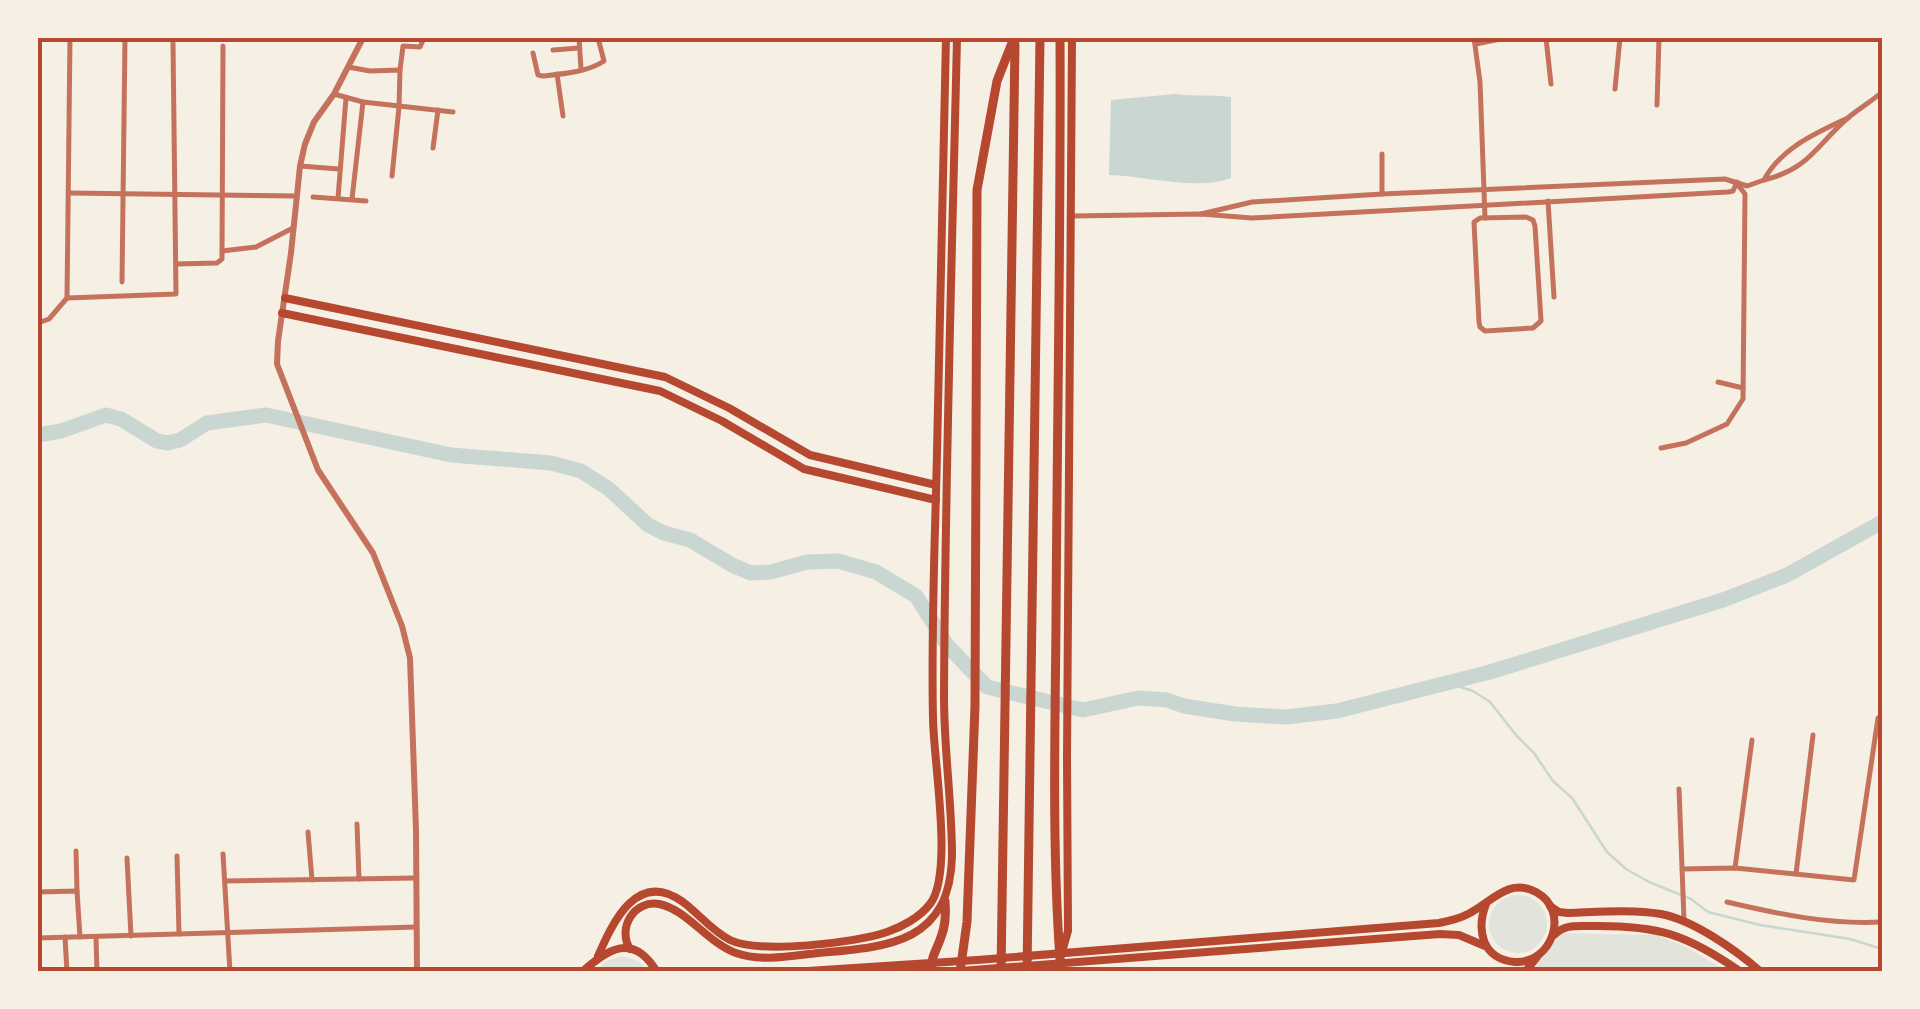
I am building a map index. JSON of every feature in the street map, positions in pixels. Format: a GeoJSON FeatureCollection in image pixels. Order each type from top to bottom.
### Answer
{"type":"FeatureCollection","features":[{"type":"Feature","properties":{"kind":"highway"},"geometry":{"type":"LineString","coordinates":[[960,972],[967,922],[975,706],[977,190],[997,80],[1015,38]]}},
{"type":"Feature","properties":{"kind":"highway"},"geometry":{"type":"LineString","coordinates":[[1002,972],[1015,38]]}},
{"type":"Feature","properties":{"kind":"highway"},"geometry":{"type":"LineString","coordinates":[[1027,972],[1040,38]]}},
{"type":"Feature","properties":{"kind":"highway"},"geometry":{"type":"LineString","coordinates":[[1060,38],[1055,758],[1060,958]]}},
{"type":"Feature","properties":{"kind":"highway"},"geometry":{"type":"LineString","coordinates":[[932,972],[932,958],[946,921],[945,901]]}},
{"type":"Feature","properties":{"kind":"main road"},"geometry":{"type":"LineString","coordinates":[[590,966],[625,906],[638,896],[656,892],[675,897],[730,940],[754,946],[862,938],[897,928],[932,902],[940,876],[932,700],[946,38]]}},
{"type":"Feature","properties":{"kind":"main road"},"geometry":{"type":"LineString","coordinates":[[630,949],[624,937],[627,922],[636,910],[650,904],[676,912],[730,950],[767,957],[880,946],[922,928],[945,901],[952,846],[944,700],[957,38]]}},
{"type":"Feature","properties":{"kind":"main road"},"geometry":{"type":"LineString","coordinates":[[1063,972],[1060,958],[1068,931],[1072,38]]}},
{"type":"Feature","properties":{"kind":"main road"},"geometry":{"type":"LineString","coordinates":[[284,298],[665,377],[729,408],[810,456],[936,486]]}},
{"type":"Feature","properties":{"kind":"main road"},"geometry":{"type":"LineString","coordinates":[[282,313],[660,391],[722,421],[804,469],[936,500]]}},
{"type":"Feature","properties":{"kind":"main road"},"geometry":{"type":"LineString","coordinates":[[792,972],[1439,924],[1468,914],[1502,890],[1524,888],[1535,891],[1558,912],[1664,914],[1726,945],[1762,972]]}},
{"type":"Feature","properties":{"kind":"main road"},"geometry":{"type":"LineString","coordinates":[[1486,904],[1480,919],[1481,935],[1489,948],[1509,961],[1537,957]]}},
{"type":"Feature","properties":{"kind":"main road"},"geometry":{"type":"LineString","coordinates":[[1525,972],[1552,938],[1555,927],[1550,906]]}},
{"type":"Feature","properties":{"kind":"main road"},"geometry":{"type":"LineString","coordinates":[[1552,938],[1560,929],[1570,926],[1630,925],[1663,930],[1706,948],[1741,972]]}},
{"type":"Feature","properties":{"kind":"main road"},"geometry":{"type":"LineString","coordinates":[[947,972],[1440,934],[1470,938],[1489,948]]}},
{"type":"Feature","properties":{"kind":"main road"},"geometry":{"type":"LineString","coordinates":[[590,966],[608,951],[630,949],[650,960],[657,971]]}},
{"type":"Feature","properties":{"kind":"main road"},"geometry":{"type":"LineString","coordinates":[[1509,961],[1513,972]]}},
{"type":"Feature","properties":{"kind":"main road"},"geometry":{"type":"LineString","coordinates":[[1356,971],[1394,972]]}},
{"type":"Feature","properties":{"kind":"street"},"geometry":{"type":"LineString","coordinates":[[38,322],[49,318],[67,298],[70,38]]}},
{"type":"Feature","properties":{"kind":"street"},"geometry":{"type":"LineString","coordinates":[[122,282],[126,38]]}},
{"type":"Feature","properties":{"kind":"street"},"geometry":{"type":"LineString","coordinates":[[364,38],[305,144],[277,355],[279,373],[318,470],[373,553],[402,626],[410,658],[417,972]]}},
{"type":"Feature","properties":{"kind":"street"},"geometry":{"type":"LineString","coordinates":[[392,176],[403,46],[420,47],[426,38],[438,38]]}},
{"type":"Feature","properties":{"kind":"street"},"geometry":{"type":"LineString","coordinates":[[579,38],[581,70]]}},
{"type":"Feature","properties":{"kind":"street"},"geometry":{"type":"LineString","coordinates":[[533,53],[538,74],[581,70],[604,61],[598,38]]}},
{"type":"Feature","properties":{"kind":"street"},"geometry":{"type":"LineString","coordinates":[[1485,218],[1480,82],[1474,41],[1504,38]]}},
{"type":"Feature","properties":{"kind":"street"},"geometry":{"type":"LineString","coordinates":[[1546,38],[1551,84]]}},
{"type":"Feature","properties":{"kind":"street"},"geometry":{"type":"LineString","coordinates":[[1615,88],[1620,38]]}},
{"type":"Feature","properties":{"kind":"street"},"geometry":{"type":"LineString","coordinates":[[1657,106],[1658,38]]}},
{"type":"Feature","properties":{"kind":"street"},"geometry":{"type":"LineString","coordinates":[[67,298],[176,294],[173,43]]}},
{"type":"Feature","properties":{"kind":"street"},"geometry":{"type":"LineString","coordinates":[[176,264],[222,260],[222,46]]}},
{"type":"Feature","properties":{"kind":"street"},"geometry":{"type":"LineString","coordinates":[[553,50],[579,48]]}},
{"type":"Feature","properties":{"kind":"street"},"geometry":{"type":"LineString","coordinates":[[348,67],[400,70]]}},
{"type":"Feature","properties":{"kind":"street"},"geometry":{"type":"LineString","coordinates":[[557,74],[563,116]]}},
{"type":"Feature","properties":{"kind":"street"},"geometry":{"type":"LineString","coordinates":[[1764,180],[1773,163],[1848,118],[1882,92]]}},
{"type":"Feature","properties":{"kind":"street"},"geometry":{"type":"LineString","coordinates":[[334,94],[363,102],[454,112]]}},
{"type":"Feature","properties":{"kind":"street"},"geometry":{"type":"LineString","coordinates":[[338,198],[346,98]]}},
{"type":"Feature","properties":{"kind":"street"},"geometry":{"type":"LineString","coordinates":[[352,199],[363,102]]}},
{"type":"Feature","properties":{"kind":"street"},"geometry":{"type":"LineString","coordinates":[[434,148],[438,110]]}},
{"type":"Feature","properties":{"kind":"street"},"geometry":{"type":"LineString","coordinates":[[1201,214],[1252,202],[1336,196],[1725,179],[1747,186],[1784,175],[1825,144],[1848,118]]}},
{"type":"Feature","properties":{"kind":"street"},"geometry":{"type":"LineString","coordinates":[[1798,146],[1807,159]]}},
{"type":"Feature","properties":{"kind":"street"},"geometry":{"type":"LineString","coordinates":[[1382,154],[1382,194]]}},
{"type":"Feature","properties":{"kind":"street"},"geometry":{"type":"LineString","coordinates":[[300,166],[340,169]]}},
{"type":"Feature","properties":{"kind":"street"},"geometry":{"type":"LineString","coordinates":[[1656,182],[1657,196]]}},
{"type":"Feature","properties":{"kind":"street"},"geometry":{"type":"LineString","coordinates":[[1070,216],[1201,214],[1252,218],[1728,192],[1733,191],[1736,182]]}},
{"type":"Feature","properties":{"kind":"street"},"geometry":{"type":"LineString","coordinates":[[1661,448],[1686,443],[1727,424],[1742,399],[1745,194],[1736,182]]}},
{"type":"Feature","properties":{"kind":"street"},"geometry":{"type":"LineString","coordinates":[[1570,186],[1571,200]]}},
{"type":"Feature","properties":{"kind":"street"},"geometry":{"type":"LineString","coordinates":[[1450,191],[1451,206]]}},
{"type":"Feature","properties":{"kind":"street"},"geometry":{"type":"LineString","coordinates":[[68,193],[296,196]]}},
{"type":"Feature","properties":{"kind":"street"},"geometry":{"type":"LineString","coordinates":[[313,196],[366,201]]}},
{"type":"Feature","properties":{"kind":"street"},"geometry":{"type":"LineString","coordinates":[[1336,196],[1337,213]]}},
{"type":"Feature","properties":{"kind":"street"},"geometry":{"type":"LineString","coordinates":[[1548,201],[1554,297]]}},
{"type":"Feature","properties":{"kind":"street"},"geometry":{"type":"LineString","coordinates":[[1499,204],[1500,218]]}},
{"type":"Feature","properties":{"kind":"street"},"geometry":{"type":"LineString","coordinates":[[1526,217],[1534,222],[1541,316],[1538,326],[1533,328],[1489,332],[1480,326],[1474,222],[1500,218],[1526,217]]}},
{"type":"Feature","properties":{"kind":"street"},"geometry":{"type":"LineString","coordinates":[[222,251],[256,247],[293,228]]}},
{"type":"Feature","properties":{"kind":"street"},"geometry":{"type":"LineString","coordinates":[[1718,382],[1743,388]]}},
{"type":"Feature","properties":{"kind":"street"},"geometry":{"type":"LineString","coordinates":[[1682,870],[1735,868],[1854,880],[1878,718]]}},
{"type":"Feature","properties":{"kind":"street"},"geometry":{"type":"LineString","coordinates":[[1796,874],[1814,734]]}},
{"type":"Feature","properties":{"kind":"street"},"geometry":{"type":"LineString","coordinates":[[1735,868],[1752,740]]}},
{"type":"Feature","properties":{"kind":"street"},"geometry":{"type":"LineString","coordinates":[[1678,788],[1684,923]]}},
{"type":"Feature","properties":{"kind":"street"},"geometry":{"type":"LineString","coordinates":[[357,824],[359,879]]}},
{"type":"Feature","properties":{"kind":"street"},"geometry":{"type":"LineString","coordinates":[[308,832],[312,880]]}},
{"type":"Feature","properties":{"kind":"street"},"geometry":{"type":"LineString","coordinates":[[76,852],[80,937]]}},
{"type":"Feature","properties":{"kind":"street"},"geometry":{"type":"LineString","coordinates":[[223,854],[230,972]]}},
{"type":"Feature","properties":{"kind":"street"},"geometry":{"type":"LineString","coordinates":[[177,856],[179,934]]}},
{"type":"Feature","properties":{"kind":"street"},"geometry":{"type":"LineString","coordinates":[[127,858],[131,936]]}},
{"type":"Feature","properties":{"kind":"street"},"geometry":{"type":"LineString","coordinates":[[225,882],[415,878]]}},
{"type":"Feature","properties":{"kind":"street"},"geometry":{"type":"LineString","coordinates":[[38,892],[78,890]]}},
{"type":"Feature","properties":{"kind":"street"},"geometry":{"type":"LineString","coordinates":[[1727,902],[1852,924],[1882,922]]}},
{"type":"Feature","properties":{"kind":"street"},"geometry":{"type":"LineString","coordinates":[[38,938],[416,928]]}},
{"type":"Feature","properties":{"kind":"street"},"geometry":{"type":"LineString","coordinates":[[65,937],[66,972]]}},
{"type":"Feature","properties":{"kind":"street"},"geometry":{"type":"LineString","coordinates":[[96,937],[97,972]]}},
{"type":"Feature","properties":{"kind":"shaded area"},"geometry":{"type":"Polygon","coordinates":[[[1175,94],[1231,97],[1231,178],[1187,183],[1109,175],[1111,100],[1175,94]]]}},
{"type":"Feature","properties":{"kind":"shaded area"},"geometry":{"type":"Polygon","coordinates":[[[1518,895],[1539,903],[1547,924],[1539,945],[1518,953],[1497,945],[1489,924],[1497,903],[1518,895]]]}},
{"type":"Feature","properties":{"kind":"shaded area"},"geometry":{"type":"Polygon","coordinates":[[[1562,933],[1657,935],[1727,971],[1530,972],[1562,933]]]}},
{"type":"Feature","properties":{"kind":"shaded area"},"geometry":{"type":"Polygon","coordinates":[[[622,956],[639,961],[648,971],[596,971],[606,961],[622,956]]]}},
{"type":"Feature","properties":{"kind":"waterway"},"geometry":{"type":"LineString","coordinates":[[38,435],[106,415],[168,443],[207,423],[266,415],[451,455],[551,463],[581,471],[609,489],[648,525],[690,540],[751,573],[807,562],[838,561],[876,572],[916,596],[947,645],[987,687],[1083,710],[1138,698],[1235,714],[1286,717],[1337,711],[1490,672],[1723,600],[1787,575],[1882,522]]}},
{"type":"Feature","properties":{"kind":"waterway"},"geometry":{"type":"LineString","coordinates":[[1447,683],[1473,691],[1490,702],[1553,781],[1572,798],[1607,852],[1626,869],[1691,899],[1708,912],[1760,925],[1850,939],[1882,949]]}}]}
